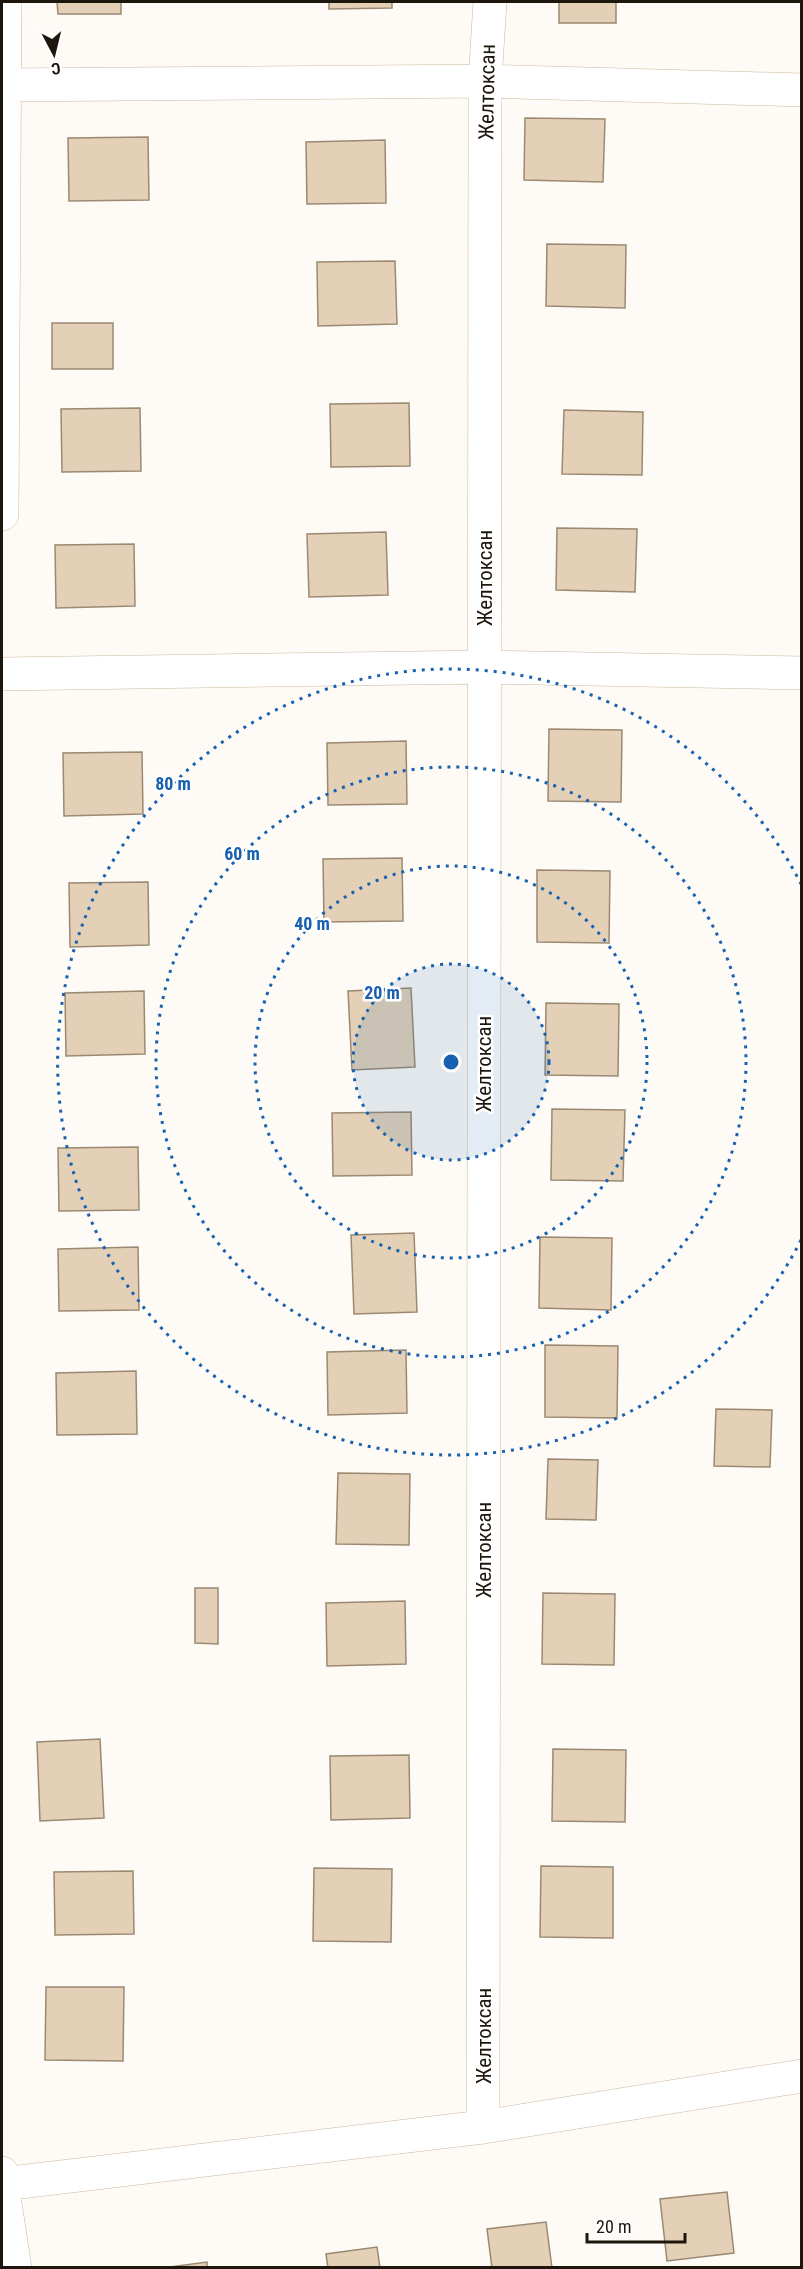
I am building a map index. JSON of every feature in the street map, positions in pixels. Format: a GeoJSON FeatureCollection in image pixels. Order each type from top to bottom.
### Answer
{"type":"FeatureCollection","features":[{"type":"Feature","properties":{"kind":"street"},"geometry":{"type":"LineString","coordinates":[[2,514],[5,2]]}},
{"type":"Feature","properties":{"kind":"street","name":"Желтоксан"},"geometry":{"type":"LineString","coordinates":[[483,2127],[485,81],[490,2]]}},
{"type":"Feature","properties":{"kind":"street"},"geometry":{"type":"LineString","coordinates":[[4,85],[485,81],[801,90]]}},
{"type":"Feature","properties":{"kind":"street"},"geometry":{"type":"LineString","coordinates":[[2,674],[485,667],[801,673]]}},
{"type":"Feature","properties":{"kind":"street"},"geometry":{"type":"LineString","coordinates":[[15,2268],[2,2181],[483,2127],[801,2076]]}},
{"type":"Feature","properties":{"kind":"building"},"geometry":{"type":"Polygon","coordinates":[[[57,2],[121,2],[121,14],[58,14],[57,2]]]}},
{"type":"Feature","properties":{"kind":"building"},"geometry":{"type":"Polygon","coordinates":[[[329,2],[392,2],[392,8],[329,9],[329,2]]]}},
{"type":"Feature","properties":{"kind":"building"},"geometry":{"type":"Polygon","coordinates":[[[559,2],[616,2],[616,23],[559,23],[559,2]]]}},
{"type":"Feature","properties":{"kind":"building"},"geometry":{"type":"Polygon","coordinates":[[[525,118],[605,119],[603,182],[524,180],[525,118]]]}},
{"type":"Feature","properties":{"kind":"building"},"geometry":{"type":"Polygon","coordinates":[[[148,137],[149,200],[69,201],[68,138],[148,137]]]}},
{"type":"Feature","properties":{"kind":"building"},"geometry":{"type":"Polygon","coordinates":[[[385,140],[386,203],[307,204],[306,142],[385,140]]]}},
{"type":"Feature","properties":{"kind":"building"},"geometry":{"type":"Polygon","coordinates":[[[547,244],[626,245],[625,308],[546,306],[547,244]]]}},
{"type":"Feature","properties":{"kind":"building"},"geometry":{"type":"Polygon","coordinates":[[[395,261],[397,324],[318,326],[317,262],[395,261]]]}},
{"type":"Feature","properties":{"kind":"building"},"geometry":{"type":"Polygon","coordinates":[[[52,323],[113,323],[113,369],[52,369],[52,323]]]}},
{"type":"Feature","properties":{"kind":"building"},"geometry":{"type":"Polygon","coordinates":[[[409,403],[410,466],[331,467],[330,404],[409,403]]]}},
{"type":"Feature","properties":{"kind":"building"},"geometry":{"type":"Polygon","coordinates":[[[140,408],[141,471],[62,472],[61,409],[140,408]]]}},
{"type":"Feature","properties":{"kind":"building"},"geometry":{"type":"Polygon","coordinates":[[[564,410],[643,412],[642,475],[562,474],[564,410]]]}},
{"type":"Feature","properties":{"kind":"building"},"geometry":{"type":"Polygon","coordinates":[[[557,528],[637,529],[635,592],[556,590],[557,528]]]}},
{"type":"Feature","properties":{"kind":"building"},"geometry":{"type":"Polygon","coordinates":[[[386,532],[388,595],[309,597],[307,534],[386,532]]]}},
{"type":"Feature","properties":{"kind":"building"},"geometry":{"type":"Polygon","coordinates":[[[134,544],[135,606],[56,608],[55,545],[134,544]]]}},
{"type":"Feature","properties":{"kind":"building"},"geometry":{"type":"Polygon","coordinates":[[[549,729],[622,730],[621,802],[548,801],[549,729]]]}},
{"type":"Feature","properties":{"kind":"building"},"geometry":{"type":"Polygon","coordinates":[[[406,741],[407,804],[328,805],[327,743],[406,741]]]}},
{"type":"Feature","properties":{"kind":"building"},"geometry":{"type":"Polygon","coordinates":[[[142,752],[143,814],[64,816],[63,753],[142,752]]]}},
{"type":"Feature","properties":{"kind":"building"},"geometry":{"type":"Polygon","coordinates":[[[402,858],[403,921],[324,922],[323,859],[402,858]]]}},
{"type":"Feature","properties":{"kind":"building"},"geometry":{"type":"Polygon","coordinates":[[[537,870],[610,871],[609,943],[537,942],[537,870]]]}},
{"type":"Feature","properties":{"kind":"building"},"geometry":{"type":"Polygon","coordinates":[[[148,882],[149,945],[70,947],[69,883],[148,882]]]}},
{"type":"Feature","properties":{"kind":"building"},"geometry":{"type":"Polygon","coordinates":[[[411,988],[415,1067],[352,1070],[348,991],[411,988]]]}},
{"type":"Feature","properties":{"kind":"building"},"geometry":{"type":"Polygon","coordinates":[[[144,991],[145,1054],[66,1056],[65,993],[144,991]]]}},
{"type":"Feature","properties":{"kind":"building"},"geometry":{"type":"Polygon","coordinates":[[[546,1003],[619,1004],[618,1076],[545,1075],[546,1003]]]}},
{"type":"Feature","properties":{"kind":"building"},"geometry":{"type":"Polygon","coordinates":[[[552,1109],[625,1110],[623,1181],[551,1180],[552,1109]]]}},
{"type":"Feature","properties":{"kind":"building"},"geometry":{"type":"Polygon","coordinates":[[[411,1112],[412,1175],[333,1176],[332,1113],[411,1112]]]}},
{"type":"Feature","properties":{"kind":"building"},"geometry":{"type":"Polygon","coordinates":[[[138,1147],[139,1210],[59,1211],[58,1148],[138,1147]]]}},
{"type":"Feature","properties":{"kind":"building"},"geometry":{"type":"Polygon","coordinates":[[[414,1233],[417,1312],[354,1314],[351,1235],[414,1233]]]}},
{"type":"Feature","properties":{"kind":"building"},"geometry":{"type":"Polygon","coordinates":[[[540,1237],[612,1238],[611,1310],[539,1308],[540,1237]]]}},
{"type":"Feature","properties":{"kind":"building"},"geometry":{"type":"Polygon","coordinates":[[[138,1247],[139,1310],[59,1311],[58,1249],[138,1247]]]}},
{"type":"Feature","properties":{"kind":"building"},"geometry":{"type":"Polygon","coordinates":[[[545,1345],[618,1346],[617,1418],[545,1417],[545,1345]]]}},
{"type":"Feature","properties":{"kind":"building"},"geometry":{"type":"Polygon","coordinates":[[[406,1350],[407,1413],[328,1415],[327,1352],[406,1350]]]}},
{"type":"Feature","properties":{"kind":"building"},"geometry":{"type":"Polygon","coordinates":[[[136,1371],[137,1434],[57,1435],[56,1373],[136,1371]]]}},
{"type":"Feature","properties":{"kind":"building"},"geometry":{"type":"Polygon","coordinates":[[[716,1409],[772,1410],[770,1467],[714,1466],[716,1409]]]}},
{"type":"Feature","properties":{"kind":"building"},"geometry":{"type":"Polygon","coordinates":[[[548,1459],[598,1460],[596,1520],[546,1519],[548,1459]]]}},
{"type":"Feature","properties":{"kind":"building"},"geometry":{"type":"Polygon","coordinates":[[[338,1473],[410,1474],[409,1545],[336,1544],[338,1473]]]}},
{"type":"Feature","properties":{"kind":"building"},"geometry":{"type":"Polygon","coordinates":[[[195,1588],[218,1588],[218,1644],[195,1643],[195,1588]]]}},
{"type":"Feature","properties":{"kind":"building"},"geometry":{"type":"Polygon","coordinates":[[[543,1593],[615,1594],[614,1665],[542,1664],[543,1593]]]}},
{"type":"Feature","properties":{"kind":"building"},"geometry":{"type":"Polygon","coordinates":[[[405,1601],[406,1664],[327,1666],[326,1603],[405,1601]]]}},
{"type":"Feature","properties":{"kind":"building"},"geometry":{"type":"Polygon","coordinates":[[[100,1739],[104,1818],[40,1821],[37,1742],[100,1739]]]}},
{"type":"Feature","properties":{"kind":"building"},"geometry":{"type":"Polygon","coordinates":[[[553,1749],[626,1750],[625,1822],[552,1821],[553,1749]]]}},
{"type":"Feature","properties":{"kind":"building"},"geometry":{"type":"Polygon","coordinates":[[[409,1755],[410,1818],[331,1820],[330,1756],[409,1755]]]}},
{"type":"Feature","properties":{"kind":"building"},"geometry":{"type":"Polygon","coordinates":[[[541,1866],[613,1867],[613,1938],[540,1937],[541,1866]]]}},
{"type":"Feature","properties":{"kind":"building"},"geometry":{"type":"Polygon","coordinates":[[[314,1868],[392,1869],[391,1942],[313,1941],[314,1868]]]}},
{"type":"Feature","properties":{"kind":"building"},"geometry":{"type":"Polygon","coordinates":[[[133,1871],[134,1934],[55,1935],[54,1872],[133,1871]]]}},
{"type":"Feature","properties":{"kind":"building"},"geometry":{"type":"Polygon","coordinates":[[[46,1987],[124,1987],[123,2061],[45,2060],[46,1987]]]}},
{"type":"Feature","properties":{"kind":"building"},"geometry":{"type":"Polygon","coordinates":[[[727,2192],[734,2253],[667,2261],[660,2199],[727,2192]]]}},
{"type":"Feature","properties":{"kind":"building"},"geometry":{"type":"Polygon","coordinates":[[[546,2222],[552,2268],[492,2268],[487,2229],[546,2222]]]}},
{"type":"Feature","properties":{"kind":"building"},"geometry":{"type":"Polygon","coordinates":[[[377,2247],[380,2268],[328,2268],[326,2254],[377,2247]]]}},
{"type":"Feature","properties":{"kind":"building"},"geometry":{"type":"Polygon","coordinates":[[[207,2262],[207,2268],[162,2268],[207,2262]]]}}]}
